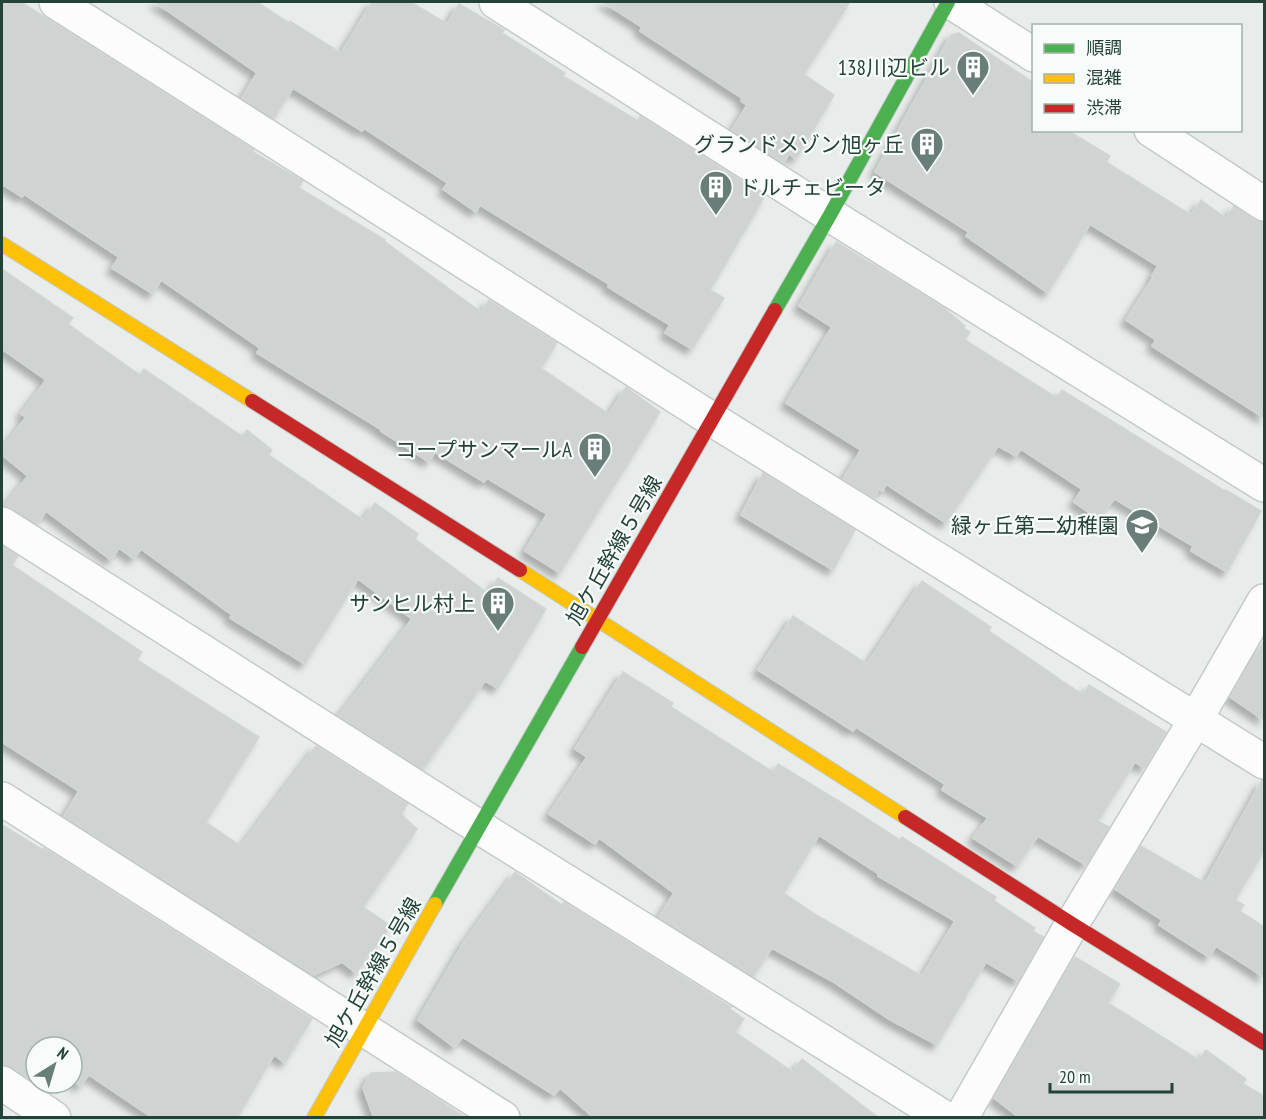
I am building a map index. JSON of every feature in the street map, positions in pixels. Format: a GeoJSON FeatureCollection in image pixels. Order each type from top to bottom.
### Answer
{"type":"FeatureCollection","features":[{"type":"Feature","properties":{"kind":"street"},"geometry":{"type":"LineString","coordinates":[[56,2],[713,420],[1264,762]]}},
{"type":"Feature","properties":{"kind":"street"},"geometry":{"type":"LineString","coordinates":[[496,2],[830,215],[1264,485]]}},
{"type":"Feature","properties":{"kind":"street"},"geometry":{"type":"LineString","coordinates":[[949,2],[1032,54]]}},
{"type":"Feature","properties":{"kind":"street","name":"旭ケ丘幹線５号線"},"geometry":{"type":"LineString","coordinates":[[314,1118],[830,215],[949,2]]}},
{"type":"Feature","properties":{"kind":"street"},"geometry":{"type":"LineString","coordinates":[[1154,132],[1264,204]]}},
{"type":"Feature","properties":{"kind":"street"},"geometry":{"type":"LineString","coordinates":[[2,244],[598,619],[1072,924],[1264,1044]]}},
{"type":"Feature","properties":{"kind":"street"},"geometry":{"type":"LineString","coordinates":[[2,524],[479,827],[945,1118]]}},
{"type":"Feature","properties":{"kind":"street"},"geometry":{"type":"LineString","coordinates":[[961,1118],[1072,924],[1196,719],[1264,601]]}},
{"type":"Feature","properties":{"kind":"street"},"geometry":{"type":"LineString","coordinates":[[2,799],[503,1118]]}},
{"type":"Feature","properties":{"kind":"street"},"geometry":{"type":"LineString","coordinates":[[2,1083],[54,1118]]}},
{"type":"Feature","properties":{"kind":"building"},"geometry":{"type":"Polygon","coordinates":[[[2,2],[21,2],[254,150],[253,152],[303,181],[299,188],[385,240],[481,312],[489,300],[557,343],[541,368],[609,414],[626,387],[660,412],[560,573],[525,551],[547,514],[487,478],[484,482],[435,452],[429,462],[382,430],[257,353],[260,348],[161,280],[153,294],[112,268],[119,257],[24,194],[22,197],[2,184],[2,2]]]}},
{"type":"Feature","properties":{"kind":"building"},"geometry":{"type":"Polygon","coordinates":[[[155,2],[257,2],[341,53],[372,2],[411,2],[447,24],[459,4],[504,30],[502,33],[565,73],[563,76],[638,121],[640,116],[765,196],[710,290],[724,298],[692,349],[665,333],[670,325],[608,287],[609,284],[480,205],[476,212],[443,189],[448,183],[364,128],[362,131],[293,88],[274,118],[242,98],[257,73],[155,2]]]}},
{"type":"Feature","properties":{"kind":"building"},"geometry":{"type":"Polygon","coordinates":[[[603,2],[850,2],[804,74],[834,95],[796,159],[789,154],[784,163],[732,130],[747,105],[741,101],[742,98],[640,31],[642,27],[603,2]]]}},
{"type":"Feature","properties":{"kind":"building"},"geometry":{"type":"Polygon","coordinates":[[[959,33],[1032,82],[1032,132],[1070,132],[1110,156],[1106,162],[1191,215],[1201,200],[1226,218],[1234,206],[1254,220],[1264,222],[1264,418],[1152,346],[1156,340],[1126,320],[1158,266],[1090,224],[1048,293],[966,236],[969,232],[875,172],[951,35],[959,33]]]}},
{"type":"Feature","properties":{"kind":"building"},"geometry":{"type":"Polygon","coordinates":[[[836,242],[943,307],[970,332],[965,340],[1057,398],[1062,390],[1261,511],[1227,572],[1191,551],[1193,546],[1115,499],[1097,518],[1074,502],[1082,489],[1021,449],[1016,456],[998,446],[946,523],[886,484],[883,491],[879,489],[874,498],[843,479],[861,450],[786,403],[832,327],[799,306],[836,242]]]}},
{"type":"Feature","properties":{"kind":"building"},"geometry":{"type":"Polygon","coordinates":[[[2,269],[73,318],[68,324],[140,375],[144,369],[242,436],[247,430],[272,450],[269,455],[363,520],[375,503],[418,534],[415,539],[489,594],[498,578],[546,609],[498,688],[485,681],[423,769],[339,716],[412,619],[358,579],[305,664],[230,618],[232,615],[141,549],[134,559],[119,548],[111,560],[46,511],[38,524],[12,508],[4,506],[28,476],[2,455],[2,449],[26,417],[21,414],[46,380],[2,349],[2,269]]]}},
{"type":"Feature","properties":{"kind":"building"},"geometry":{"type":"Polygon","coordinates":[[[763,473],[855,530],[833,570],[741,515],[763,473]]]}},
{"type":"Feature","properties":{"kind":"building"},"geometry":{"type":"Polygon","coordinates":[[[2,546],[18,556],[12,565],[142,652],[137,660],[259,737],[206,822],[241,846],[316,746],[408,804],[401,814],[417,829],[363,907],[391,926],[356,973],[342,962],[314,975],[64,816],[79,791],[2,742],[2,546]]]}},
{"type":"Feature","properties":{"kind":"building"},"geometry":{"type":"Polygon","coordinates":[[[922,581],[991,627],[989,631],[1083,695],[1089,685],[1166,732],[1144,768],[1135,762],[1098,821],[1109,827],[1086,865],[1038,836],[1017,866],[973,838],[988,818],[942,790],[945,784],[856,727],[853,731],[758,670],[793,616],[867,664],[922,581]]]}},
{"type":"Feature","properties":{"kind":"building"},"geometry":{"type":"Polygon","coordinates":[[[1264,641],[1264,720],[1230,697],[1264,641]]]}},
{"type":"Feature","properties":{"kind":"building"},"geometry":{"type":"Polygon","coordinates":[[[623,672],[673,703],[671,707],[773,772],[778,764],[900,840],[902,837],[996,897],[994,901],[1035,928],[1033,931],[1043,937],[1018,981],[986,962],[937,1045],[889,1019],[832,981],[772,948],[753,976],[659,917],[674,893],[599,838],[595,844],[549,814],[587,757],[575,749],[623,672]],[[819,835],[784,893],[818,916],[922,976],[955,921],[878,876],[879,874],[819,835]]]}},
{"type":"Feature","properties":{"kind":"building"},"geometry":{"type":"Polygon","coordinates":[[[1262,780],[1264,781],[1264,851],[1235,900],[1244,905],[1240,911],[1264,927],[1264,977],[1216,946],[1209,957],[1159,925],[1162,920],[1115,889],[1141,846],[1205,883],[1262,780]]]}},
{"type":"Feature","properties":{"kind":"building"},"geometry":{"type":"Polygon","coordinates":[[[2,825],[43,850],[44,848],[312,1019],[285,1063],[274,1055],[237,1118],[153,1118],[89,1075],[84,1081],[84,1035],[24,1035],[24,1075],[12,1067],[2,1065],[2,825]]]}},
{"type":"Feature","properties":{"kind":"building"},"geometry":{"type":"Polygon","coordinates":[[[515,872],[562,905],[564,902],[731,1007],[730,1009],[744,1019],[735,1032],[793,1072],[802,1059],[879,1118],[594,1118],[560,1088],[554,1095],[463,1037],[454,1047],[418,1020],[464,942],[515,872]]]}},
{"type":"Feature","properties":{"kind":"building"},"geometry":{"type":"Polygon","coordinates":[[[1075,957],[1120,984],[1108,1003],[1199,1060],[1206,1050],[1246,1079],[1243,1084],[1264,1096],[1264,1118],[1020,1118],[994,1098],[1075,957]]]}},
{"type":"Feature","properties":{"kind":"building"},"geometry":{"type":"Polygon","coordinates":[[[395,1072],[466,1118],[374,1118],[363,1088],[371,1073],[395,1072]]]}},
{"type":"Feature","properties":{"kind":"traffic: fast"},"geometry":{"type":"LineString","coordinates":[[775,310],[948,2]]}},
{"type":"Feature","properties":{"kind":"traffic: fast"},"geometry":{"type":"LineString","coordinates":[[435,904],[582,647]]}},
{"type":"Feature","properties":{"kind":"traffic: slow"},"geometry":{"type":"LineString","coordinates":[[2,244],[252,401]]}},
{"type":"Feature","properties":{"kind":"traffic: slow"},"geometry":{"type":"LineString","coordinates":[[520,570],[905,817]]}},
{"type":"Feature","properties":{"kind":"traffic: slow"},"geometry":{"type":"LineString","coordinates":[[314,1118],[435,904]]}},
{"type":"Feature","properties":{"kind":"traffic: jam"},"geometry":{"type":"LineString","coordinates":[[582,647],[775,310]]}},
{"type":"Feature","properties":{"kind":"traffic: jam"},"geometry":{"type":"LineString","coordinates":[[252,401],[520,570]]}},
{"type":"Feature","properties":{"kind":"traffic: jam"},"geometry":{"type":"LineString","coordinates":[[905,817],[1264,1043]]}},
{"type":"Feature","properties":{"kind":"place","name":"138川辺ビル"},"geometry":{"type":"Point","coordinates":[973,96]}},
{"type":"Feature","properties":{"kind":"place","name":"グランドメゾン旭ヶ丘"},"geometry":{"type":"Point","coordinates":[927,173]}},
{"type":"Feature","properties":{"kind":"place","name":"ドルチェビータ"},"geometry":{"type":"Point","coordinates":[716,216]}},
{"type":"Feature","properties":{"kind":"place","name":"コープサンマールA"},"geometry":{"type":"Point","coordinates":[595,478]}},
{"type":"Feature","properties":{"kind":"place","name":"緑ヶ丘第二幼稚園"},"geometry":{"type":"Point","coordinates":[1142,554]}},
{"type":"Feature","properties":{"kind":"place","name":"サンヒル村上"},"geometry":{"type":"Point","coordinates":[498,632]}}]}
